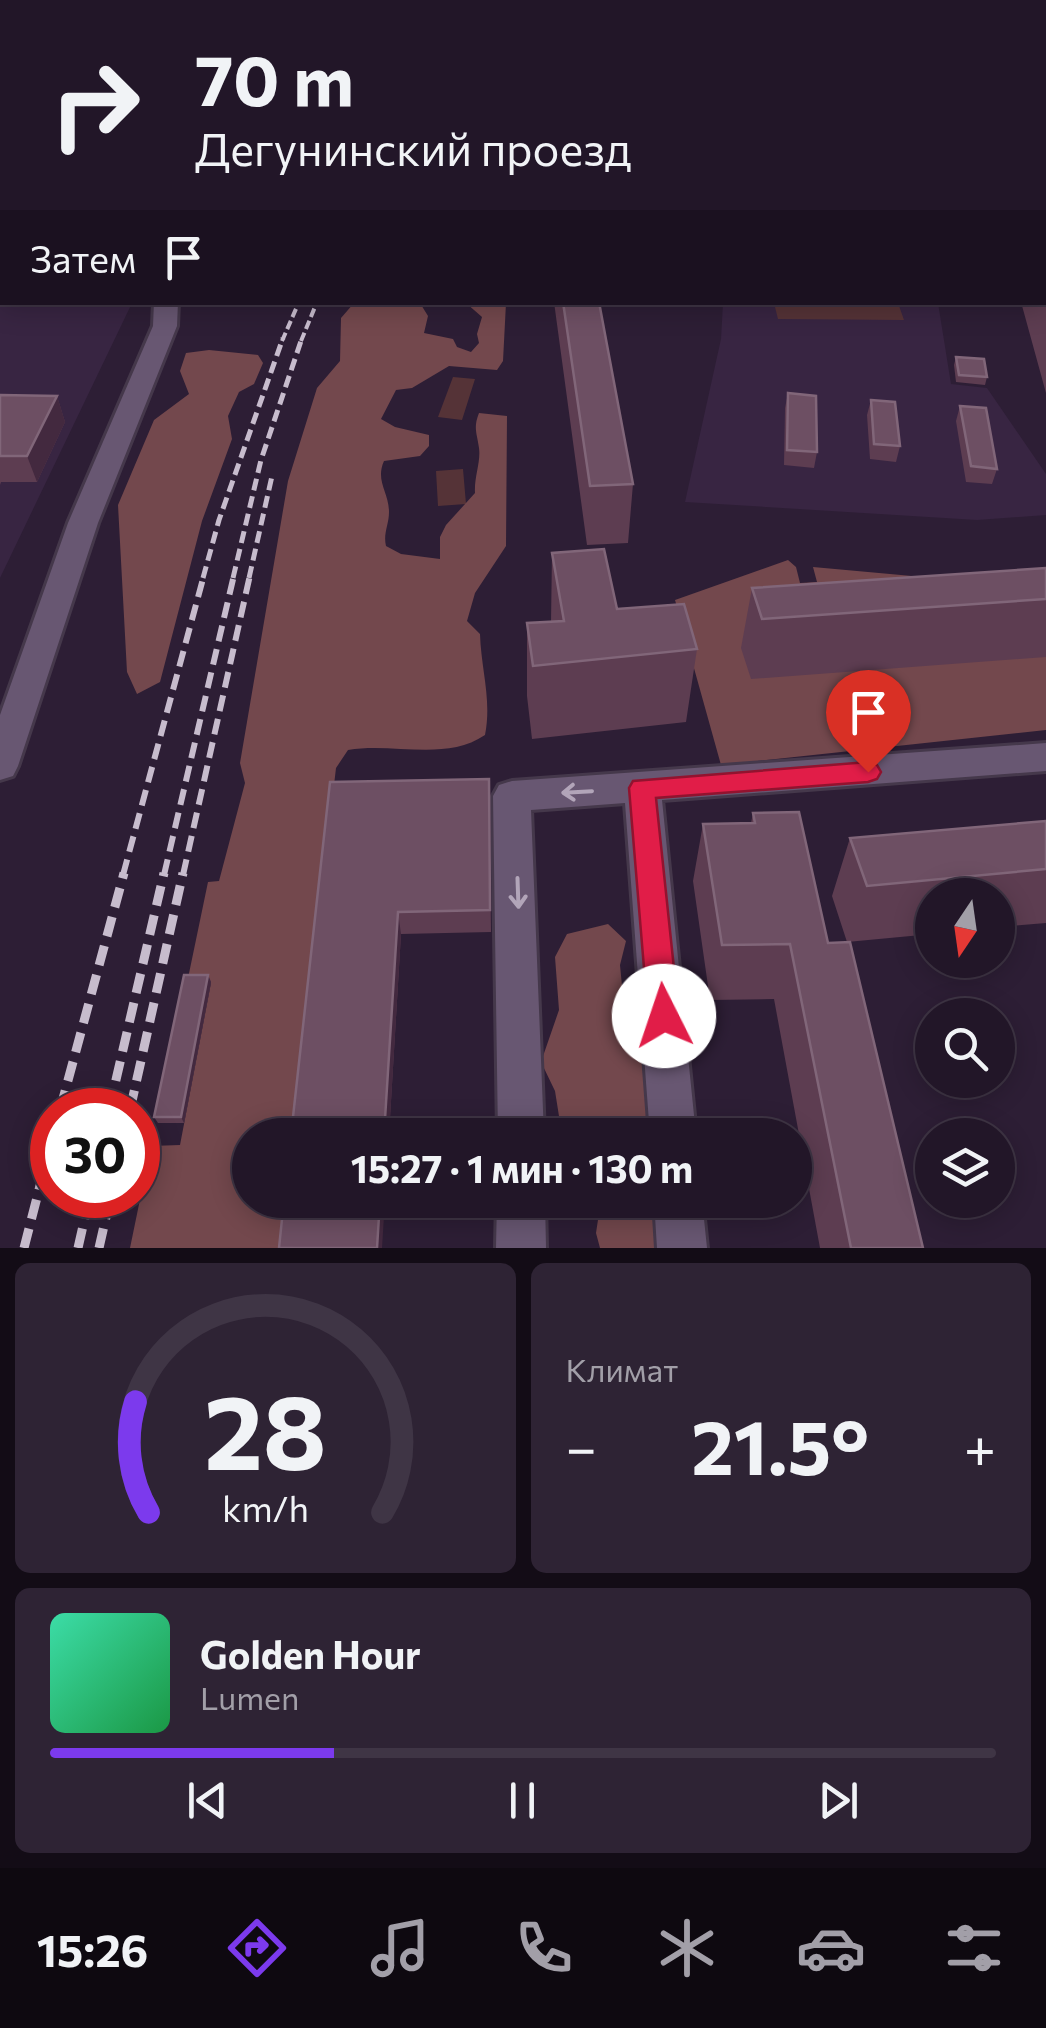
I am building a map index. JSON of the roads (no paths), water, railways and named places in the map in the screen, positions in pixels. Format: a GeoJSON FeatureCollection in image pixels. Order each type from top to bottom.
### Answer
{"type":"FeatureCollection","features":[{"type":"Feature","properties":{"kind":"street"},"geometry":{"type":"LineString","coordinates":[[0,766],[83,524],[166,326],[166,305]]}},
{"type":"Feature","properties":{"kind":"street"},"geometry":{"type":"LineString","coordinates":[[520,1118],[518,909],[512,796],[1046,757]]}},
{"type":"Feature","properties":{"kind":"street"},"geometry":{"type":"LineString","coordinates":[[642,788],[671,1118]]}},
{"type":"Feature","properties":{"kind":"street"},"geometry":{"type":"LineString","coordinates":[[521,1218],[521,1248]]}},
{"type":"Feature","properties":{"kind":"street"},"geometry":{"type":"LineString","coordinates":[[680,1218],[682,1248]]}},
{"type":"Feature","properties":{"kind":"railway"},"geometry":{"type":"LineString","coordinates":[[282,341],[298,305]]}},
{"type":"Feature","properties":{"kind":"railway"},"geometry":{"type":"LineString","coordinates":[[301,341],[316,305]]}},
{"type":"Feature","properties":{"kind":"railway"},"geometry":{"type":"LineString","coordinates":[[203,578],[219,520],[283,338]]}},
{"type":"Feature","properties":{"kind":"railway"},"geometry":{"type":"LineString","coordinates":[[233,578],[261,460],[302,338]]}},
{"type":"Feature","properties":{"kind":"railway"},"geometry":{"type":"LineString","coordinates":[[249,578],[272,476]]}},
{"type":"Feature","properties":{"kind":"railway"},"geometry":{"type":"LineString","coordinates":[[123,875],[204,575]]}},
{"type":"Feature","properties":{"kind":"railway"},"geometry":{"type":"LineString","coordinates":[[164,875],[234,575]]}},
{"type":"Feature","properties":{"kind":"railway"},"geometry":{"type":"LineString","coordinates":[[183,875],[250,575]]}},
{"type":"Feature","properties":{"kind":"railway"},"geometry":{"type":"LineString","coordinates":[[66,1088],[124,873]]}},
{"type":"Feature","properties":{"kind":"railway"},"geometry":{"type":"LineString","coordinates":[[114,1088],[164,873]]}},
{"type":"Feature","properties":{"kind":"railway"},"geometry":{"type":"LineString","coordinates":[[135,1088],[183,873]]}},
{"type":"Feature","properties":{"kind":"railway"},"geometry":{"type":"LineString","coordinates":[[24,1248],[32,1218]]}},
{"type":"Feature","properties":{"kind":"railway"},"geometry":{"type":"LineString","coordinates":[[78,1248],[85,1218]]}},
{"type":"Feature","properties":{"kind":"railway"},"geometry":{"type":"LineString","coordinates":[[99,1248],[106,1218]]}}]}
